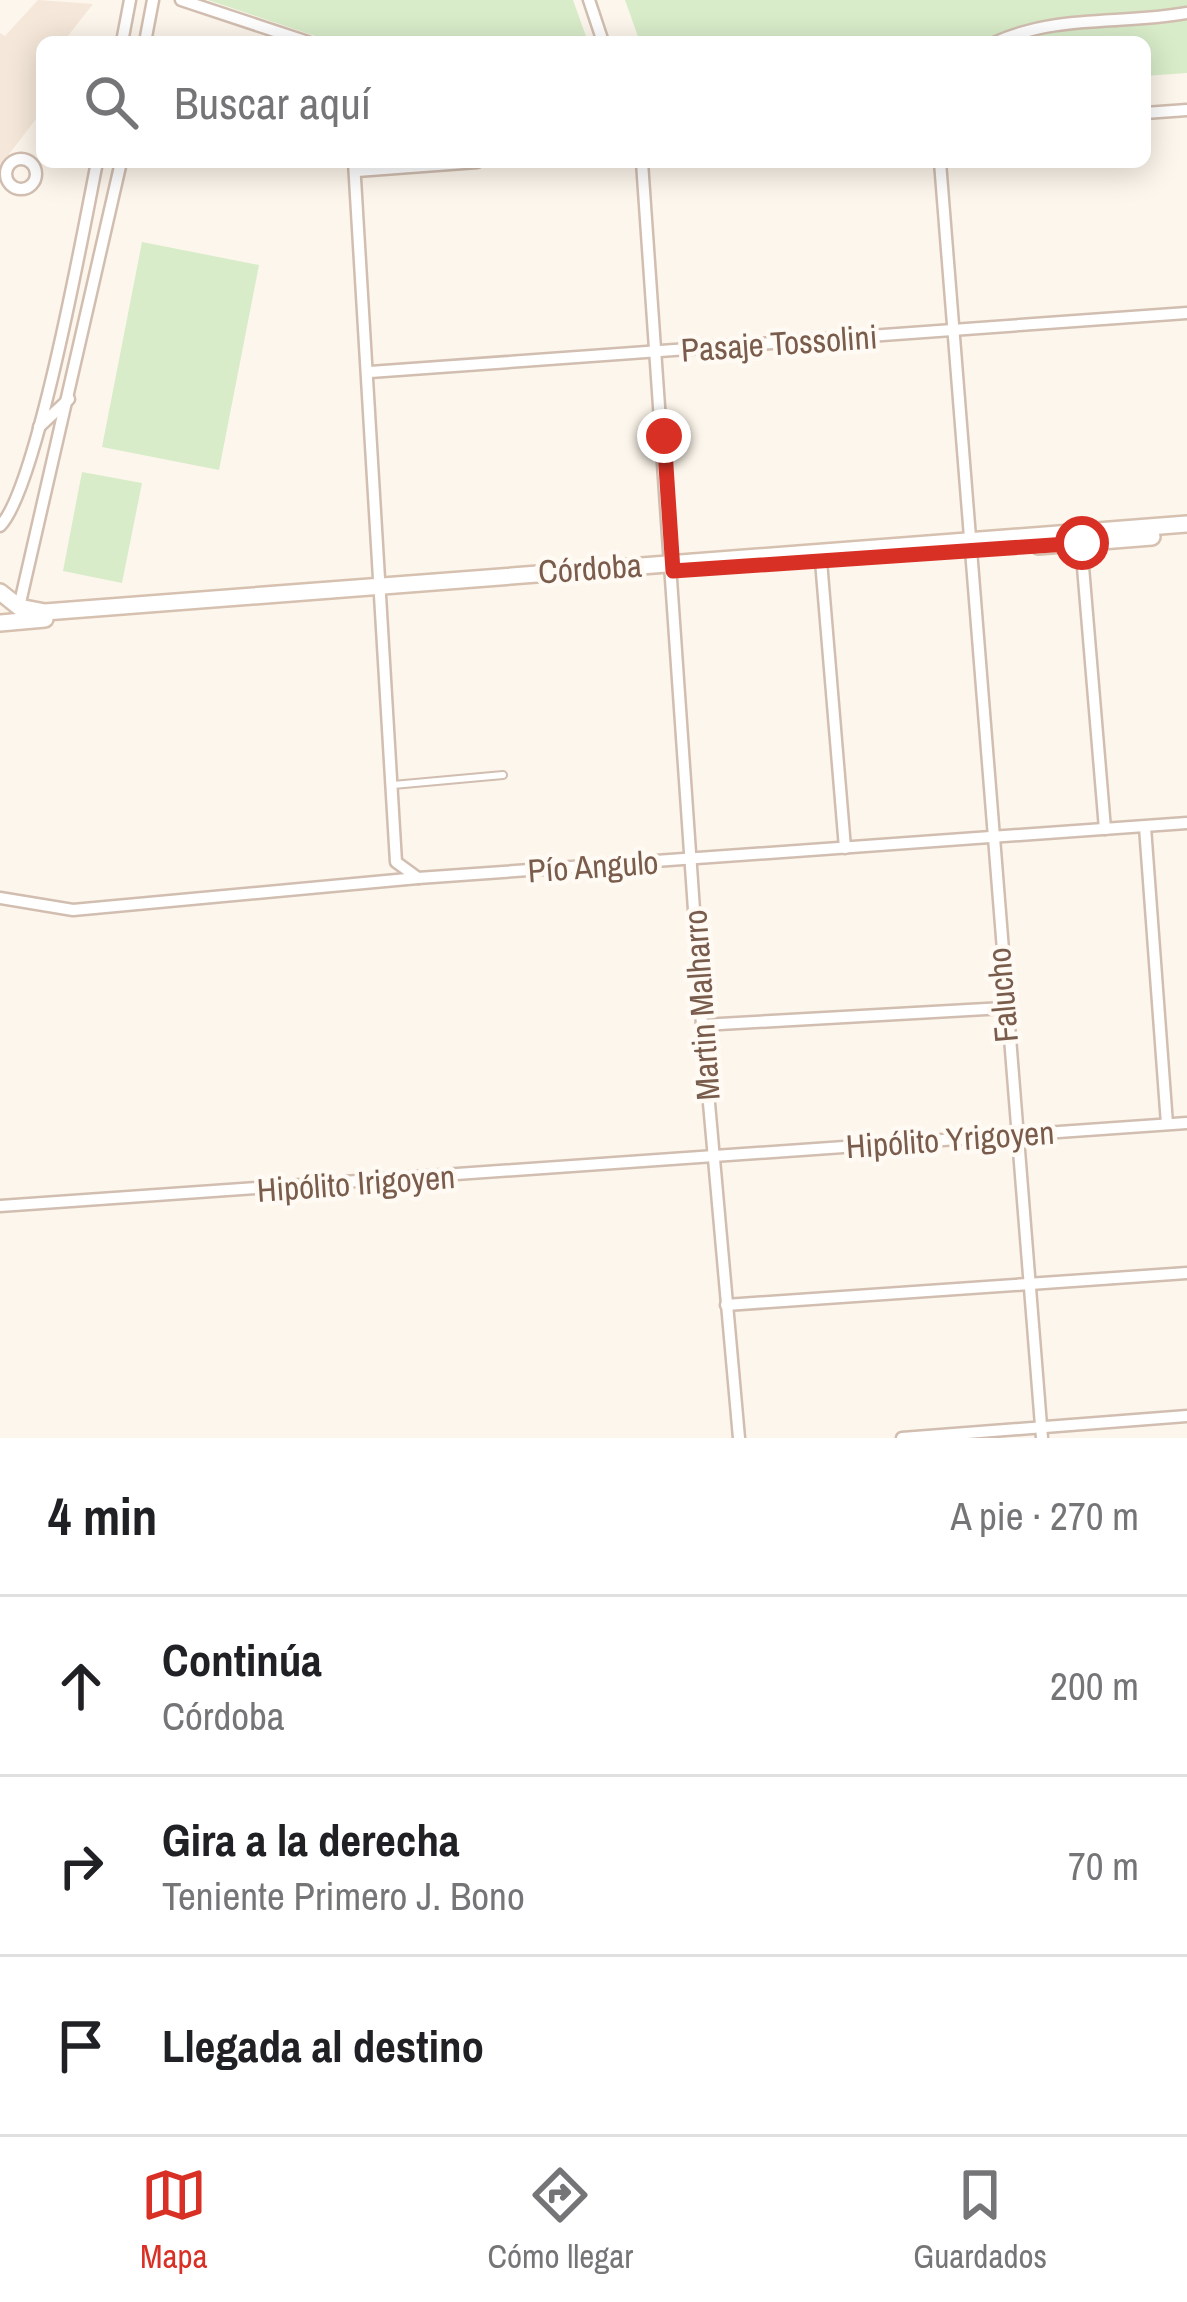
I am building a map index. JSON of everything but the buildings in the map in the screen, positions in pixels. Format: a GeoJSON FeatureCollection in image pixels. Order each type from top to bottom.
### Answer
{"type":"FeatureCollection","features":[{"type":"Feature","properties":{"kind":"street"},"geometry":{"type":"LineString","coordinates":[[123,36],[130,0]]}},
{"type":"Feature","properties":{"kind":"street"},"geometry":{"type":"LineString","coordinates":[[146,36],[153,0]]}},
{"type":"Feature","properties":{"kind":"street"},"geometry":{"type":"LineString","coordinates":[[181,0],[290,36]]}},
{"type":"Feature","properties":{"kind":"street"},"geometry":{"type":"LineString","coordinates":[[589,0],[601,36]]}},
{"type":"Feature","properties":{"kind":"street"},"geometry":{"type":"LineString","coordinates":[[1010,36],[1030,27],[1078,19],[1187,13]]}},
{"type":"Feature","properties":{"kind":"street"},"geometry":{"type":"LineString","coordinates":[[1151,113],[1187,110]]}},
{"type":"Feature","properties":{"kind":"street"},"geometry":{"type":"LineString","coordinates":[[0,526],[13,510],[37,430],[96,168]]}},
{"type":"Feature","properties":{"kind":"street"},"geometry":{"type":"LineString","coordinates":[[0,592],[19,607],[120,168]]}},
{"type":"Feature","properties":{"kind":"street"},"geometry":{"type":"LineString","coordinates":[[356,168],[389,785],[396,862],[418,878]]}},
{"type":"Feature","properties":{"kind":"street","name":"Martin Malharro"},"geometry":{"type":"LineString","coordinates":[[643,168],[702,1025],[739,1438]]}},
{"type":"Feature","properties":{"kind":"street","name":"Falucho"},"geometry":{"type":"LineString","coordinates":[[940,168],[990,838],[1041,1432]]}},
{"type":"Feature","properties":{"kind":"street","name":"Pasaje Tossolini"},"geometry":{"type":"LineString","coordinates":[[370,372],[1187,313]]}},
{"type":"Feature","properties":{"kind":"street"},"geometry":{"type":"LineString","coordinates":[[37,430],[70,399]]}},
{"type":"Feature","properties":{"kind":"street","name":"Córdoba"},"geometry":{"type":"LineString","coordinates":[[673,567],[821,561],[1187,524]]}},
{"type":"Feature","properties":{"kind":"street","name":"Córdoba"},"geometry":{"type":"LineString","coordinates":[[19,607],[45,612],[1187,534]]}},
{"type":"Feature","properties":{"kind":"street"},"geometry":{"type":"LineString","coordinates":[[1082,543],[1105,830]]}},
{"type":"Feature","properties":{"kind":"street"},"geometry":{"type":"LineString","coordinates":[[821,561],[845,848]]}},
{"type":"Feature","properties":{"kind":"street","name":"Córdoba"},"geometry":{"type":"LineString","coordinates":[[0,623],[381,589]]}},
{"type":"Feature","properties":{"kind":"street","name":"Pío Angulo"},"geometry":{"type":"LineString","coordinates":[[0,898],[73,910],[418,878],[1187,824]]}},
{"type":"Feature","properties":{"kind":"street"},"geometry":{"type":"LineString","coordinates":[[1145,826],[1167,1124]]}},
{"type":"Feature","properties":{"kind":"street"},"geometry":{"type":"LineString","coordinates":[[702,1025],[1004,1008]]}},
{"type":"Feature","properties":{"kind":"street","name":"Hipólito Yrigoyen"},"geometry":{"type":"LineString","coordinates":[[713,1158],[1187,1123]]}},
{"type":"Feature","properties":{"kind":"street","name":"Hipólito Irigoyen"},"geometry":{"type":"LineString","coordinates":[[0,1206],[713,1158]]}},
{"type":"Feature","properties":{"kind":"street"},"geometry":{"type":"LineString","coordinates":[[726,1305],[1187,1273]]}},
{"type":"Feature","properties":{"kind":"street"},"geometry":{"type":"LineString","coordinates":[[902,1438],[1041,1432],[1187,1416]]}},
{"type":"Feature","properties":{"kind":"lane"},"geometry":{"type":"LineString","coordinates":[[389,785],[503,775]]}},
{"type":"Feature","properties":{"kind":"shaded area"},"geometry":{"type":"Polygon","coordinates":[[[38,0],[93,4],[68,36],[36,36],[36,119],[0,166],[0,33],[5,36],[38,0]]]}},
{"type":"Feature","properties":{"kind":"green space"},"geometry":{"type":"Polygon","coordinates":[[[208,0],[573,0],[586,36],[315,36],[208,0]]]}},
{"type":"Feature","properties":{"kind":"green space"},"geometry":{"type":"Polygon","coordinates":[[[625,0],[1187,0],[1187,73],[1151,76],[1151,36],[638,36],[625,0]]]}},
{"type":"Feature","properties":{"kind":"green space"},"geometry":{"type":"Polygon","coordinates":[[[142,242],[259,265],[219,470],[102,447],[142,242]]]}},
{"type":"Feature","properties":{"kind":"green space"},"geometry":{"type":"Polygon","coordinates":[[[82,472],[142,483],[122,583],[63,571],[82,472]]]}},
{"type":"Feature","properties":{"kind":"route"},"geometry":{"type":"LineString","coordinates":[[664,436],[673,571],[1082,543]]}}]}
